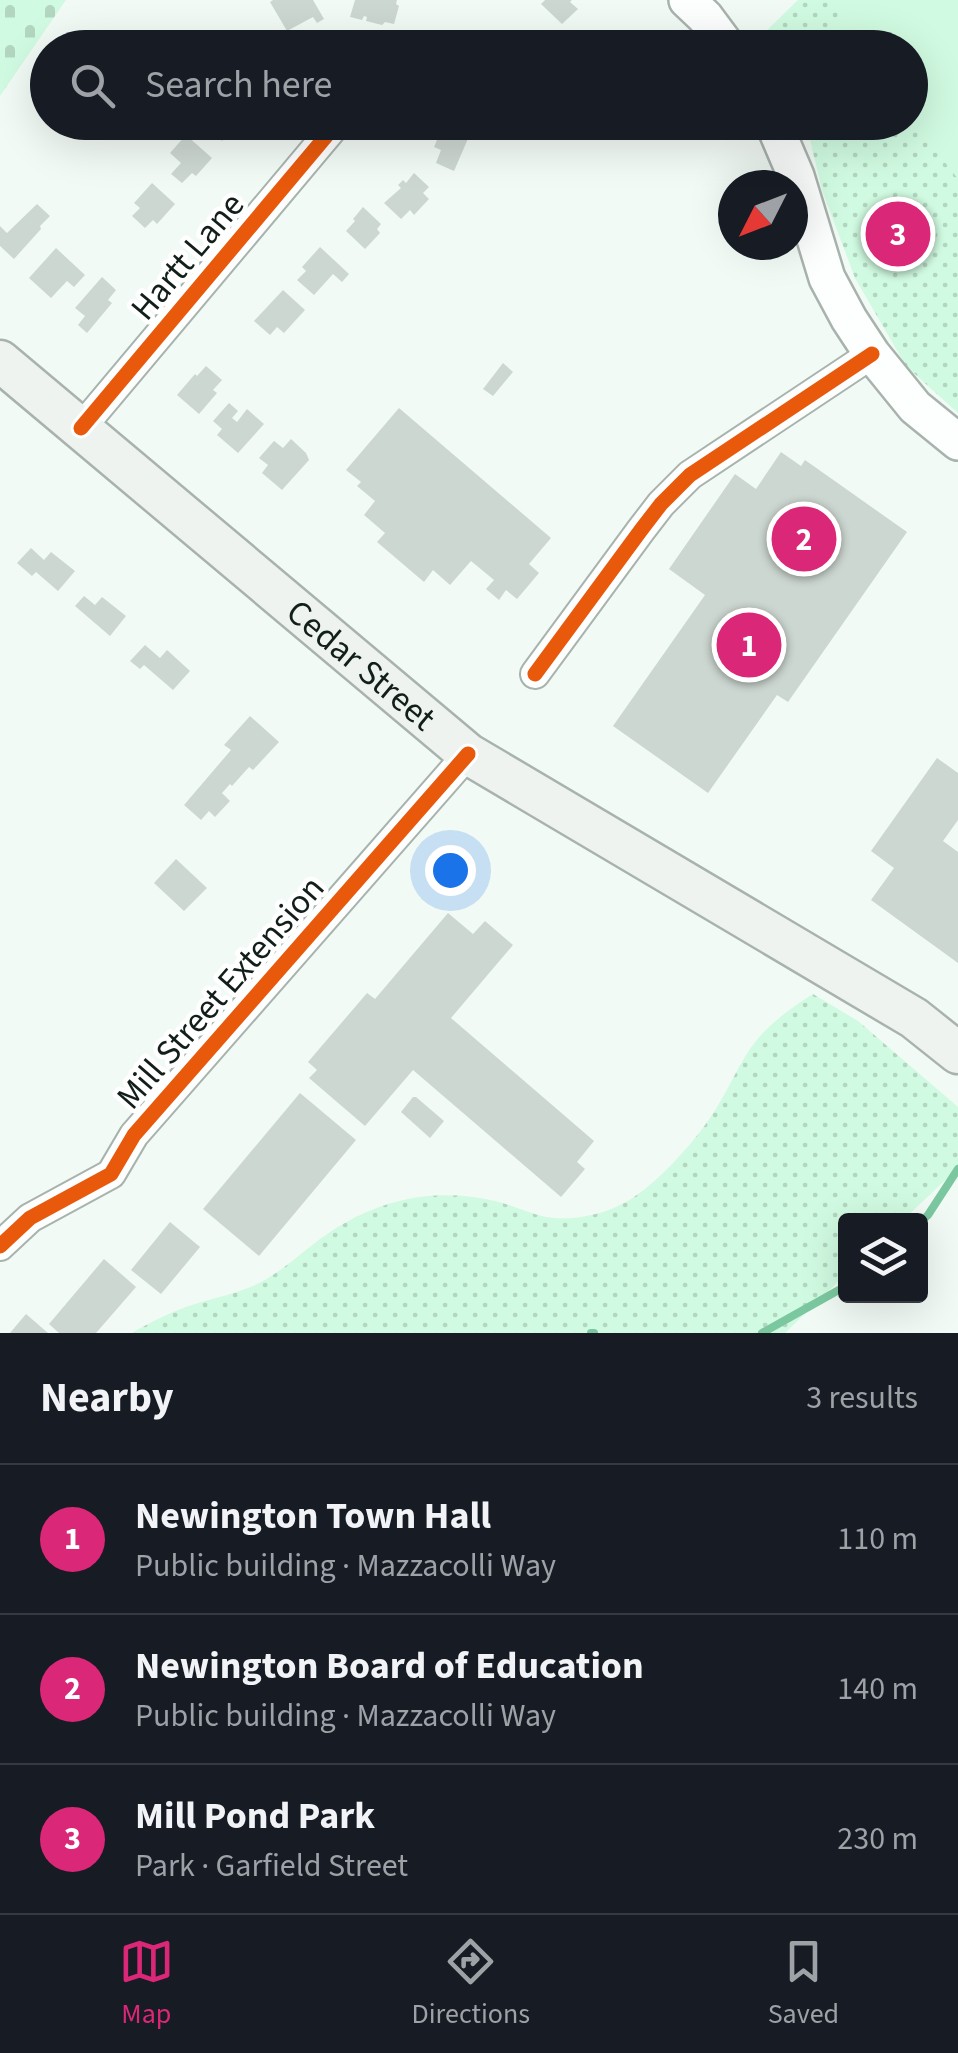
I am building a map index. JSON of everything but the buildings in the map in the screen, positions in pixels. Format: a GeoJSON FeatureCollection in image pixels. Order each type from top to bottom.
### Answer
{"type":"FeatureCollection","features":[{"type":"Feature","properties":{"kind":"main road","name":"Cedar Street"},"geometry":{"type":"LineString","coordinates":[[0,361],[468,754],[914,1018],[958,1052]]}},
{"type":"Feature","properties":{"kind":"street"},"geometry":{"type":"LineString","coordinates":[[687,0],[715,30]]}},
{"type":"Feature","properties":{"kind":"street","name":"Hartt Lane"},"geometry":{"type":"LineString","coordinates":[[80,428],[323,140]]}},
{"type":"Feature","properties":{"kind":"street"},"geometry":{"type":"LineString","coordinates":[[781,140],[796,176],[827,278],[872,354],[914,408],[958,442]]}},
{"type":"Feature","properties":{"kind":"street"},"geometry":{"type":"LineString","coordinates":[[535,674],[676,489],[706,462],[872,354]]}},
{"type":"Feature","properties":{"kind":"street","name":"Mill Street Extension"},"geometry":{"type":"LineString","coordinates":[[0,1246],[30,1218],[111,1174],[134,1135],[468,754]]}},
{"type":"Feature","properties":{"kind":"green space"},"geometry":{"type":"Polygon","coordinates":[[[0,0],[66,0],[45,30],[30,30],[30,52],[0,96],[0,0]]]}},
{"type":"Feature","properties":{"kind":"green space"},"geometry":{"type":"Polygon","coordinates":[[[798,0],[958,0],[958,413],[906,366],[855,278],[822,190],[810,140],[928,140],[928,30],[767,30],[798,0]]]}},
{"type":"Feature","properties":{"kind":"green space"},"geometry":{"type":"Polygon","coordinates":[[[843,0],[958,0],[958,179],[927,140],[928,30],[837,27],[843,0]]]}},
{"type":"Feature","properties":{"kind":"green space"},"geometry":{"type":"Polygon","coordinates":[[[813,994],[858,1021],[958,1107],[958,1168],[910,1213],[838,1213],[838,1282],[785,1333],[132,1333],[179,1310],[261,1282],[339,1227],[391,1203],[429,1196],[466,1196],[546,1217],[565,1218],[593,1215],[620,1205],[658,1178],[683,1152],[712,1115],[756,1041],[813,994]]]}},
{"type":"Feature","properties":{"kind":"waterway"},"geometry":{"type":"LineString","coordinates":[[928,1215],[958,1169]]}},
{"type":"Feature","properties":{"kind":"waterway"},"geometry":{"type":"LineString","coordinates":[[762,1333],[838,1290]]}},
{"type":"Feature","properties":{"kind":"cycle path"},"geometry":{"type":"LineString","coordinates":[[81,428],[323,140]]}},
{"type":"Feature","properties":{"kind":"cycle path"},"geometry":{"type":"LineString","coordinates":[[535,674],[661,504],[690,475],[872,354]]}},
{"type":"Feature","properties":{"kind":"cycle path"},"geometry":{"type":"LineString","coordinates":[[0,1246],[30,1218],[111,1174],[134,1135],[468,754]]}},
{"type":"Feature","properties":{"kind":"place","name":"Mill Pond Park"},"geometry":{"type":"Point","coordinates":[898,234]}},
{"type":"Feature","properties":{"kind":"place","name":"Newington Board of Education"},"geometry":{"type":"Point","coordinates":[804,539]}},
{"type":"Feature","properties":{"kind":"place","name":"Newington Town Hall"},"geometry":{"type":"Point","coordinates":[749,645]}}]}
